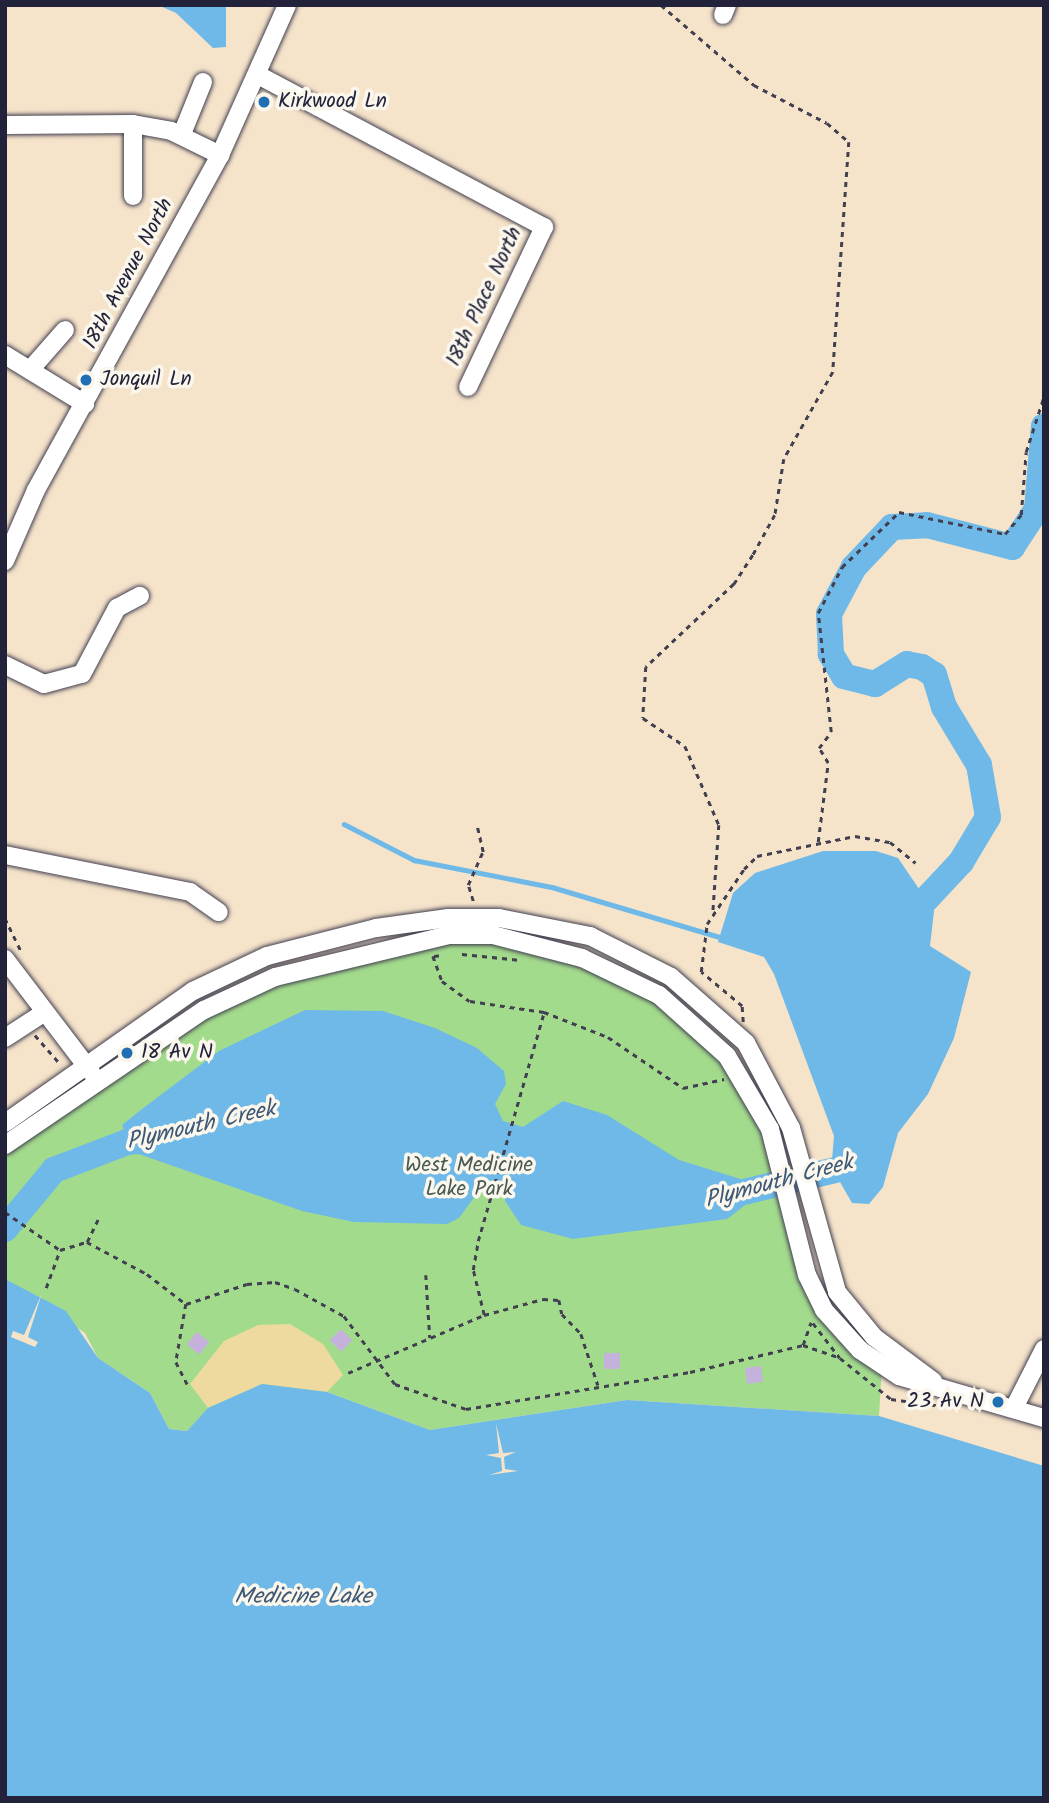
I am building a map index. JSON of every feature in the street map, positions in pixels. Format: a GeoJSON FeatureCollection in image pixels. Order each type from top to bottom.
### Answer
{"type":"FeatureCollection","features":[{"type":"Feature","properties":{"kind":"street","name":"18th Avenue North"},"geometry":{"type":"LineString","coordinates":[[5,561],[36,490],[220,155],[287,5]]}},
{"type":"Feature","properties":{"kind":"street","name":"18th Place North"},"geometry":{"type":"LineString","coordinates":[[258,75],[544,227],[468,387]]}},
{"type":"Feature","properties":{"kind":"street"},"geometry":{"type":"LineString","coordinates":[[182,135],[202,82]]}},
{"type":"Feature","properties":{"kind":"street"},"geometry":{"type":"LineString","coordinates":[[5,124],[133,124],[182,135],[220,155]]}},
{"type":"Feature","properties":{"kind":"street"},"geometry":{"type":"LineString","coordinates":[[133,124],[133,196]]}},
{"type":"Feature","properties":{"kind":"street"},"geometry":{"type":"LineString","coordinates":[[30,370],[65,330]]}},
{"type":"Feature","properties":{"kind":"street"},"geometry":{"type":"LineString","coordinates":[[5,355],[85,404]]}},
{"type":"Feature","properties":{"kind":"street"},"geometry":{"type":"LineString","coordinates":[[5,665],[44,684],[82,674],[117,608],[141,596]]}},
{"type":"Feature","properties":{"kind":"street"},"geometry":{"type":"LineString","coordinates":[[5,855],[190,892],[219,912]]}},
{"type":"Feature","properties":{"kind":"street"},"geometry":{"type":"LineString","coordinates":[[5,1123],[83,1063],[193,991],[267,956],[376,928],[478,918],[566,931],[621,949],[671,977],[738,1033],[800,1156],[807,1275],[824,1310],[882,1367],[951,1393],[1015,1406],[1044,1418]]}},
{"type":"Feature","properties":{"kind":"street"},"geometry":{"type":"LineString","coordinates":[[5,1145],[204,1010],[275,977],[380,948],[447,935],[493,935],[582,958],[659,995],[727,1056],[782,1161],[802,1206]]}},
{"type":"Feature","properties":{"kind":"street"},"geometry":{"type":"LineString","coordinates":[[5,959],[42,1014],[98,1080]]}},
{"type":"Feature","properties":{"kind":"street"},"geometry":{"type":"LineString","coordinates":[[5,1038],[42,1014]]}},
{"type":"Feature","properties":{"kind":"street"},"geometry":{"type":"LineString","coordinates":[[1015,1406],[1044,1349]]}},
{"type":"Feature","properties":{"kind":"path"},"geometry":{"type":"LineString","coordinates":[[662,5],[764,88],[849,142],[833,372],[784,459],[775,515],[753,555],[734,584],[646,667],[643,718],[685,746],[719,825],[713,912]]}},
{"type":"Feature","properties":{"kind":"path"},"geometry":{"type":"LineString","coordinates":[[818,842],[828,763],[820,748],[831,732],[818,613],[842,568],[899,512],[1005,534],[1021,515],[1026,452],[1044,396]]}},
{"type":"Feature","properties":{"kind":"path"},"geometry":{"type":"LineString","coordinates":[[477,827],[483,852],[472,866],[470,878],[478,918]]}},
{"type":"Feature","properties":{"kind":"path"},"geometry":{"type":"LineString","coordinates":[[738,1033],[746,1017],[742,1006],[701,972],[707,924],[713,912],[757,856],[855,836],[890,842],[916,863]]}},
{"type":"Feature","properties":{"kind":"path"},"geometry":{"type":"LineString","coordinates":[[462,954],[528,961]]}},
{"type":"Feature","properties":{"kind":"path"},"geometry":{"type":"LineString","coordinates":[[423,956],[443,955]]}},
{"type":"Feature","properties":{"kind":"path"},"geometry":{"type":"LineString","coordinates":[[433,956],[453,992],[544,1013],[608,1037],[683,1088],[699,1089],[727,1077]]}},
{"type":"Feature","properties":{"kind":"path"},"geometry":{"type":"LineString","coordinates":[[484,1315],[473,1270],[492,1185],[544,1013]]}},
{"type":"Feature","properties":{"kind":"path"},"geometry":{"type":"LineString","coordinates":[[29,1035],[63,1066]]}},
{"type":"Feature","properties":{"kind":"path"},"geometry":{"type":"LineString","coordinates":[[5,1212],[60,1250]]}},
{"type":"Feature","properties":{"kind":"path"},"geometry":{"type":"LineString","coordinates":[[87,1242],[99,1217]]}},
{"type":"Feature","properties":{"kind":"path"},"geometry":{"type":"LineString","coordinates":[[60,1250],[87,1242],[147,1274],[186,1304]]}},
{"type":"Feature","properties":{"kind":"path"},"geometry":{"type":"LineString","coordinates":[[46,1288],[60,1250]]}},
{"type":"Feature","properties":{"kind":"path"},"geometry":{"type":"LineString","coordinates":[[426,1275],[430,1338]]}},
{"type":"Feature","properties":{"kind":"path"},"geometry":{"type":"LineString","coordinates":[[186,1304],[275,1282],[344,1316],[362,1333],[376,1364],[395,1384],[466,1409],[803,1345],[840,1358],[807,1314]]}},
{"type":"Feature","properties":{"kind":"path"},"geometry":{"type":"LineString","coordinates":[[348,1373],[376,1364],[430,1338],[522,1301],[559,1300],[562,1314],[581,1334],[598,1385]]}},
{"type":"Feature","properties":{"kind":"path"},"geometry":{"type":"LineString","coordinates":[[186,1304],[176,1362],[188,1386]]}},
{"type":"Feature","properties":{"kind":"path"},"geometry":{"type":"LineString","coordinates":[[803,1345],[812,1323]]}},
{"type":"Feature","properties":{"kind":"green space","name":"West Medicine Lake Park"},"geometry":{"type":"Polygon","coordinates":[[[448,935],[582,958],[659,995],[722,1048],[770,1129],[824,1309],[882,1367],[879,1416],[627,1400],[430,1430],[327,1392],[209,1408],[187,1431],[169,1429],[150,1393],[98,1358],[85,1333],[5,1279],[5,1145],[98,1080],[275,977],[448,935]]]}},
{"type":"Feature","properties":{"kind":"sand"},"geometry":{"type":"Polygon","coordinates":[[[290,1324],[323,1344],[343,1375],[327,1392],[262,1384],[208,1408],[190,1384],[224,1341],[258,1325],[290,1324]]]}},
{"type":"Feature","properties":{"kind":"water"},"geometry":{"type":"Polygon","coordinates":[[[158,5],[226,5],[226,47],[213,48],[176,13],[158,5]]]}},
{"type":"Feature","properties":{"kind":"water"},"geometry":{"type":"Polygon","coordinates":[[[823,851],[876,851],[898,858],[934,911],[930,946],[971,972],[954,1038],[928,1094],[898,1133],[883,1187],[869,1204],[852,1203],[840,1182],[832,1160],[834,1136],[774,974],[764,957],[718,942],[733,893],[755,873],[823,851]]]}},
{"type":"Feature","properties":{"kind":"water"},"geometry":{"type":"Polygon","coordinates":[[[305,1010],[383,1011],[435,1028],[477,1048],[504,1071],[506,1084],[495,1104],[503,1121],[523,1127],[563,1101],[607,1115],[679,1160],[747,1181],[753,1199],[727,1219],[573,1239],[521,1225],[505,1201],[505,1184],[487,1180],[459,1218],[447,1224],[354,1222],[302,1211],[133,1152],[122,1125],[219,1051],[305,1010]]]}},
{"type":"Feature","properties":{"kind":"water","name":"Medicine Lake"},"geometry":{"type":"Polygon","coordinates":[[[5,1279],[66,1311],[98,1358],[150,1393],[169,1429],[187,1431],[208,1408],[262,1384],[327,1392],[430,1430],[627,1400],[879,1416],[1044,1466],[1044,1798],[5,1798],[5,1279]]]}},
{"type":"Feature","properties":{"kind":"pier"},"geometry":{"type":"Polygon","coordinates":[[[42,1293],[28,1337],[38,1342],[35,1347],[11,1337],[13,1331],[24,1335],[42,1293]]]}},
{"type":"Feature","properties":{"kind":"pier"},"geometry":{"type":"Polygon","coordinates":[[[496,1423],[503,1453],[516,1452],[504,1457],[505,1469],[518,1471],[489,1475],[502,1471],[501,1458],[486,1455],[499,1453],[496,1423]]]}},
{"type":"Feature","properties":{"kind":"building"},"geometry":{"type":"Polygon","coordinates":[[[341,1329],[352,1340],[341,1352],[330,1340],[341,1329]]]}},
{"type":"Feature","properties":{"kind":"building"},"geometry":{"type":"Polygon","coordinates":[[[197,1332],[209,1342],[199,1355],[187,1344],[197,1332]]]}},
{"type":"Feature","properties":{"kind":"building"},"geometry":{"type":"Polygon","coordinates":[[[604,1353],[620,1353],[620,1369],[604,1369],[604,1353]]]}},
{"type":"Feature","properties":{"kind":"building"},"geometry":{"type":"Polygon","coordinates":[[[761,1366],[763,1382],[747,1384],[745,1368],[761,1366]]]}},
{"type":"Feature","properties":{"kind":"waterway","name":"Plymouth Creek"},"geometry":{"type":"LineString","coordinates":[[903,924],[961,862],[988,817],[979,765],[944,707],[934,675],[922,667],[907,664],[875,684],[844,676],[831,654],[829,614],[854,567],[892,527],[927,525],[1012,547],[1037,509],[1044,426]]}},
{"type":"Feature","properties":{"kind":"waterway"},"geometry":{"type":"LineString","coordinates":[[344,824],[414,860],[552,887],[723,938]]}},
{"type":"Feature","properties":{"kind":"waterway","name":"Plymouth Creek"},"geometry":{"type":"LineString","coordinates":[[5,1229],[54,1170],[127,1142],[162,1139]]}},
{"type":"Feature","properties":{"kind":"waterway","name":"Plymouth Creek"},"geometry":{"type":"LineString","coordinates":[[715,1199],[861,1164],[863,1154]]}},
{"type":"Feature","properties":{"kind":"place","name":"Kirkwood Ln"},"geometry":{"type":"Point","coordinates":[264,102]}},
{"type":"Feature","properties":{"kind":"place","name":"Jonquil Ln"},"geometry":{"type":"Point","coordinates":[86,380]}},
{"type":"Feature","properties":{"kind":"place","name":"18 Av N"},"geometry":{"type":"Point","coordinates":[127,1053]}},
{"type":"Feature","properties":{"kind":"place","name":"23 Av N"},"geometry":{"type":"Point","coordinates":[998,1402]}}]}
